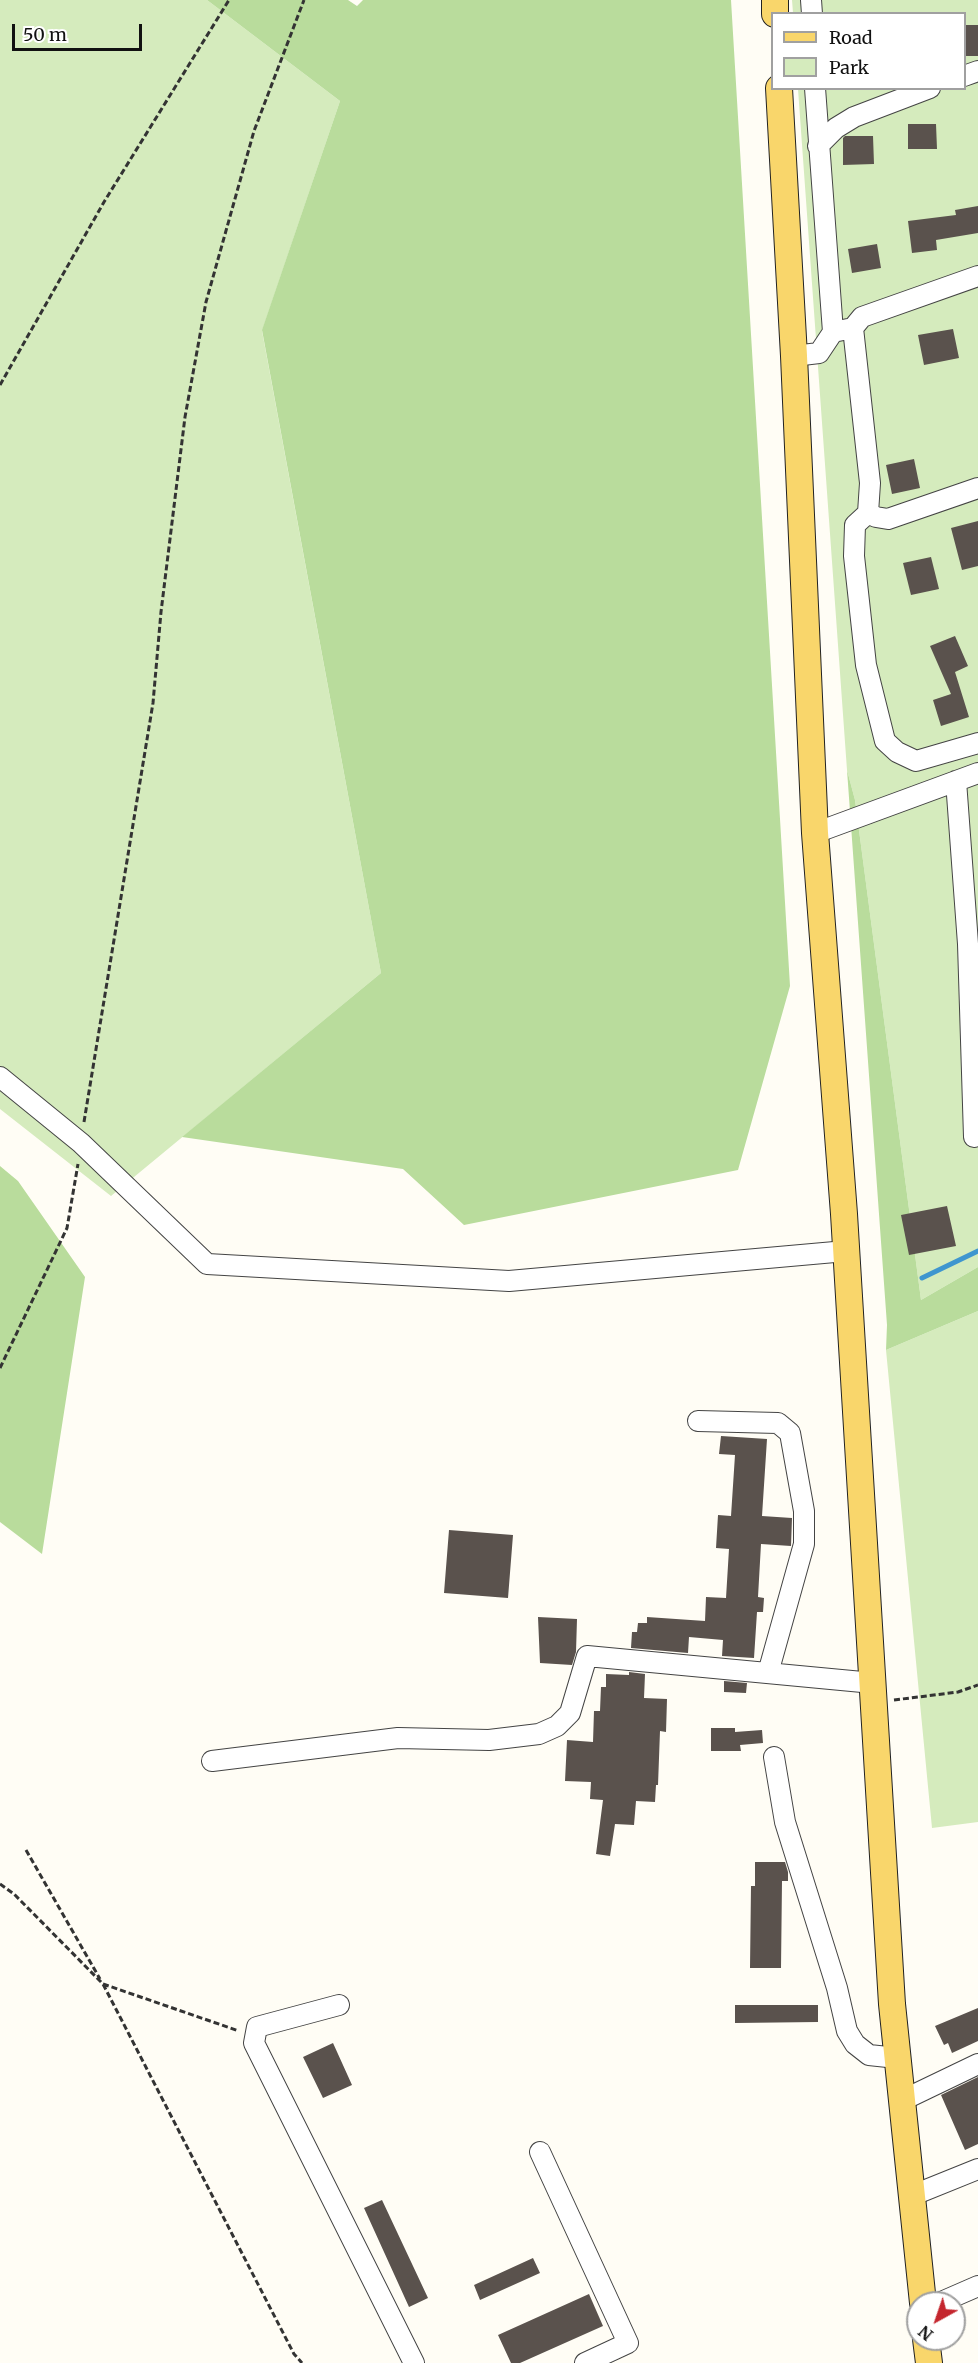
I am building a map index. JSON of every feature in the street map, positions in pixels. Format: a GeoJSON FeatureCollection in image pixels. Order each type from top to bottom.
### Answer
{"type":"FeatureCollection","features":[{"type":"Feature","properties":{"kind":"main road"},"geometry":{"type":"LineString","coordinates":[[780,90],[814,833],[846,1251],[897,2058],[921,2291]]}},
{"type":"Feature","properties":{"kind":"street"},"geometry":{"type":"LineString","coordinates":[[794,356],[819,353],[833,332],[815,90]]}},
{"type":"Feature","properties":{"kind":"street"},"geometry":{"type":"LineString","coordinates":[[818,146],[836,128],[854,117],[925,90]]}},
{"type":"Feature","properties":{"kind":"street"},"geometry":{"type":"LineString","coordinates":[[833,332],[853,328],[862,317],[978,276]]}},
{"type":"Feature","properties":{"kind":"street"},"geometry":{"type":"LineString","coordinates":[[853,328],[870,483],[868,513],[855,525],[854,556],[866,665],[885,741],[897,752],[916,761],[978,743]]}},
{"type":"Feature","properties":{"kind":"street"},"geometry":{"type":"LineString","coordinates":[[868,513],[876,518],[888,519],[978,488]]}},
{"type":"Feature","properties":{"kind":"street"},"geometry":{"type":"LineString","coordinates":[[814,833],[978,773]]}},
{"type":"Feature","properties":{"kind":"street"},"geometry":{"type":"LineString","coordinates":[[956,781],[973,943],[974,1137],[978,1135]]}},
{"type":"Feature","properties":{"kind":"street"},"geometry":{"type":"LineString","coordinates":[[0,1077],[81,1143],[207,1264],[509,1281],[846,1251]]}},
{"type":"Feature","properties":{"kind":"street"},"geometry":{"type":"LineString","coordinates":[[698,1420],[778,1423],[790,1433],[804,1511],[804,1544],[768,1673]]}},
{"type":"Feature","properties":{"kind":"street"},"geometry":{"type":"LineString","coordinates":[[212,1761],[398,1738],[489,1740],[539,1734],[557,1726],[570,1713],[587,1656],[768,1673],[874,1693]]}},
{"type":"Feature","properties":{"kind":"street"},"geometry":{"type":"LineString","coordinates":[[774,1757],[785,1822],[837,1988],[847,2031],[855,2044],[869,2055],[897,2058]]}},
{"type":"Feature","properties":{"kind":"street"},"geometry":{"type":"LineString","coordinates":[[339,2005],[257,2027],[254,2043],[414,2363]]}},
{"type":"Feature","properties":{"kind":"street"},"geometry":{"type":"LineString","coordinates":[[901,2101],[978,2064]]}},
{"type":"Feature","properties":{"kind":"street"},"geometry":{"type":"LineString","coordinates":[[540,2152],[628,2343],[585,2363]]}},
{"type":"Feature","properties":{"kind":"street"},"geometry":{"type":"LineString","coordinates":[[911,2196],[978,2169]]}},
{"type":"Feature","properties":{"kind":"path"},"geometry":{"type":"LineString","coordinates":[[0,385],[104,202],[229,0]]}},
{"type":"Feature","properties":{"kind":"path"},"geometry":{"type":"LineString","coordinates":[[0,1368],[67,1228],[153,703],[161,612],[185,417],[206,302],[254,131],[304,0]]}},
{"type":"Feature","properties":{"kind":"path"},"geometry":{"type":"LineString","coordinates":[[874,1693],[958,1692],[978,1685]]}},
{"type":"Feature","properties":{"kind":"path"},"geometry":{"type":"LineString","coordinates":[[26,1850],[103,1984],[294,2354],[302,2363]]}},
{"type":"Feature","properties":{"kind":"path"},"geometry":{"type":"LineString","coordinates":[[0,1884],[14,1894],[103,1984],[255,2037]]}},
{"type":"Feature","properties":{"kind":"green space"},"geometry":{"type":"Polygon","coordinates":[[[0,0],[207,0],[340,101],[262,331],[381,973],[111,1196],[0,1109],[0,0]]]}},
{"type":"Feature","properties":{"kind":"green space"},"geometry":{"type":"Polygon","coordinates":[[[207,0],[348,0],[357,6],[363,0],[731,0],[790,986],[738,1170],[464,1225],[403,1169],[182,1137],[381,973],[262,330],[340,101],[207,0]]]}},
{"type":"Feature","properties":{"kind":"green space"},"geometry":{"type":"Polygon","coordinates":[[[792,0],[978,0],[978,1267],[921,1300],[855,800],[847,770],[798,90],[966,90],[966,12],[793,12],[792,0]]]}},
{"type":"Feature","properties":{"kind":"green space"},"geometry":{"type":"Polygon","coordinates":[[[847,770],[855,800],[921,1300],[978,1267],[978,1311],[886,1350],[887,1325],[847,770]]]}},
{"type":"Feature","properties":{"kind":"green space"},"geometry":{"type":"Polygon","coordinates":[[[0,1166],[18,1181],[85,1277],[42,1554],[0,1522],[0,1166]]]}},
{"type":"Feature","properties":{"kind":"green space"},"geometry":{"type":"Polygon","coordinates":[[[978,1311],[978,1822],[932,1828],[886,1350],[978,1311]]]}},
{"type":"Feature","properties":{"kind":"building"},"geometry":{"type":"Polygon","coordinates":[[[966,25],[978,25],[978,56],[966,56],[966,25]]]}},
{"type":"Feature","properties":{"kind":"building"},"geometry":{"type":"Polygon","coordinates":[[[908,124],[936,124],[937,149],[908,149],[908,124]]]}},
{"type":"Feature","properties":{"kind":"building"},"geometry":{"type":"Polygon","coordinates":[[[845,136],[873,136],[874,164],[843,165],[843,138],[845,136]]]}},
{"type":"Feature","properties":{"kind":"building"},"geometry":{"type":"Polygon","coordinates":[[[978,206],[978,233],[936,240],[937,250],[912,253],[908,221],[956,215],[955,210],[978,206]]]}},
{"type":"Feature","properties":{"kind":"building"},"geometry":{"type":"Polygon","coordinates":[[[877,244],[881,268],[852,273],[848,249],[877,244]]]}},
{"type":"Feature","properties":{"kind":"building"},"geometry":{"type":"Polygon","coordinates":[[[953,329],[959,358],[924,365],[918,335],[953,329]]]}},
{"type":"Feature","properties":{"kind":"building"},"geometry":{"type":"Polygon","coordinates":[[[914,459],[920,488],[892,494],[886,465],[914,459]]]}},
{"type":"Feature","properties":{"kind":"building"},"geometry":{"type":"Polygon","coordinates":[[[978,521],[978,566],[962,570],[951,528],[978,521]]]}},
{"type":"Feature","properties":{"kind":"building"},"geometry":{"type":"Polygon","coordinates":[[[931,557],[939,589],[911,595],[903,563],[931,557]]]}},
{"type":"Feature","properties":{"kind":"building"},"geometry":{"type":"Polygon","coordinates":[[[955,636],[968,666],[955,672],[969,717],[941,726],[933,700],[951,694],[930,646],[955,636]]]}},
{"type":"Feature","properties":{"kind":"building"},"geometry":{"type":"Polygon","coordinates":[[[947,1206],[956,1246],[909,1255],[901,1215],[947,1206]]]}},
{"type":"Feature","properties":{"kind":"building"},"geometry":{"type":"Polygon","coordinates":[[[721,1436],[767,1439],[762,1516],[792,1518],[791,1546],[761,1544],[758,1597],[764,1598],[763,1612],[757,1612],[754,1658],[722,1656],[723,1640],[689,1637],[688,1653],[631,1648],[632,1632],[637,1632],[638,1623],[647,1623],[647,1617],[705,1621],[706,1597],[726,1598],[729,1549],[716,1548],[718,1515],[731,1516],[735,1455],[719,1454],[721,1436]]]}},
{"type":"Feature","properties":{"kind":"building"},"geometry":{"type":"Polygon","coordinates":[[[449,1530],[513,1535],[508,1598],[444,1593],[449,1530]]]}},
{"type":"Feature","properties":{"kind":"building"},"geometry":{"type":"Polygon","coordinates":[[[538,1617],[577,1619],[576,1652],[572,1665],[540,1663],[538,1617]]]}},
{"type":"Feature","properties":{"kind":"building"},"geometry":{"type":"Polygon","coordinates":[[[629,1672],[645,1674],[644,1698],[667,1699],[666,1732],[660,1731],[655,1802],[636,1801],[634,1825],[615,1824],[610,1856],[596,1854],[603,1800],[590,1799],[591,1782],[565,1781],[567,1740],[593,1742],[594,1711],[600,1711],[601,1687],[606,1687],[606,1674],[629,1675],[629,1672]]]}},
{"type":"Feature","properties":{"kind":"building"},"geometry":{"type":"Polygon","coordinates":[[[724,1681],[747,1683],[746,1693],[724,1692],[724,1681]]]}},
{"type":"Feature","properties":{"kind":"building"},"geometry":{"type":"Polygon","coordinates":[[[711,1728],[735,1728],[735,1732],[762,1730],[763,1743],[740,1745],[741,1751],[711,1751],[711,1728]]]}},
{"type":"Feature","properties":{"kind":"building"},"geometry":{"type":"Polygon","coordinates":[[[755,1862],[785,1862],[788,1872],[788,1881],[782,1881],[781,1968],[750,1968],[751,1886],[755,1886],[755,1862]]]}},
{"type":"Feature","properties":{"kind":"building"},"geometry":{"type":"Polygon","coordinates":[[[735,2005],[818,2005],[818,2022],[735,2023],[735,2005]]]}},
{"type":"Feature","properties":{"kind":"building"},"geometry":{"type":"Polygon","coordinates":[[[978,2008],[978,2041],[952,2053],[948,2043],[944,2045],[935,2026],[978,2008]]]}},
{"type":"Feature","properties":{"kind":"building"},"geometry":{"type":"Polygon","coordinates":[[[333,2043],[352,2085],[323,2098],[303,2057],[333,2043]]]}},
{"type":"Feature","properties":{"kind":"building"},"geometry":{"type":"Polygon","coordinates":[[[978,2077],[978,2144],[965,2150],[941,2095],[978,2077]]]}},
{"type":"Feature","properties":{"kind":"building"},"geometry":{"type":"Polygon","coordinates":[[[382,2200],[428,2298],[409,2307],[364,2208],[382,2200]]]}},
{"type":"Feature","properties":{"kind":"building"},"geometry":{"type":"Polygon","coordinates":[[[533,2258],[540,2273],[480,2300],[474,2285],[533,2258]]]}},
{"type":"Feature","properties":{"kind":"building"},"geometry":{"type":"Polygon","coordinates":[[[589,2294],[603,2326],[520,2363],[511,2363],[498,2335],[589,2294]]]}},
{"type":"Feature","properties":{"kind":"waterway"},"geometry":{"type":"LineString","coordinates":[[922,1278],[978,1251]]}}]}
